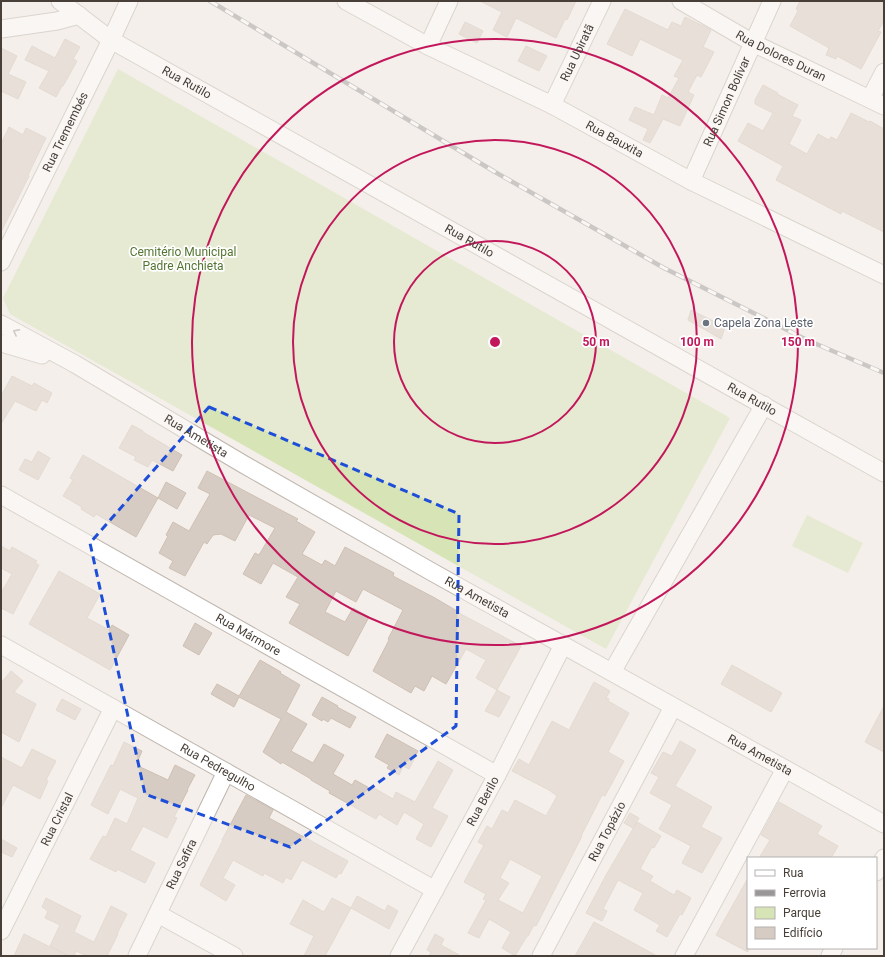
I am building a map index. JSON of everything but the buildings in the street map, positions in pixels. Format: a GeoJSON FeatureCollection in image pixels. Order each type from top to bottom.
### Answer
{"type":"FeatureCollection","features":[{"type":"Feature","properties":{"kind":"street","name":"Rua Rutilo"},"geometry":{"type":"LineString","coordinates":[[60,1],[111,40],[884,473]]}},
{"type":"Feature","properties":{"kind":"street","name":"Rua Tremembés"},"geometry":{"type":"LineString","coordinates":[[1,262],[129,1]]}},
{"type":"Feature","properties":{"kind":"street","name":"Rua Bauxita"},"geometry":{"type":"LineString","coordinates":[[346,1],[428,46],[552,105],[691,181],[884,275]]}},
{"type":"Feature","properties":{"kind":"street"},"geometry":{"type":"LineString","coordinates":[[428,46],[449,1]]}},
{"type":"Feature","properties":{"kind":"street","name":"Rua Ubiratã"},"geometry":{"type":"LineString","coordinates":[[552,105],[602,1]]}},
{"type":"Feature","properties":{"kind":"street","name":"Rua Dolores Duran"},"geometry":{"type":"LineString","coordinates":[[681,1],[753,43],[877,103]]}},
{"type":"Feature","properties":{"kind":"street","name":"Rua Simon Bolívar"},"geometry":{"type":"LineString","coordinates":[[691,181],[772,1]]}},
{"type":"Feature","properties":{"kind":"street"},"geometry":{"type":"LineString","coordinates":[[1,29],[57,21],[79,15]]}},
{"type":"Feature","properties":{"kind":"street"},"geometry":{"type":"LineString","coordinates":[[877,103],[884,72]]}},
{"type":"Feature","properties":{"kind":"street","name":"Rua Ametista"},"geometry":{"type":"LineString","coordinates":[[1,324],[75,364],[237,460],[432,572],[884,824]]}},
{"type":"Feature","properties":{"kind":"street","name":"Rua Ametista"},"geometry":{"type":"LineString","coordinates":[[1,343],[75,364]]}},
{"type":"Feature","properties":{"kind":"street"},"geometry":{"type":"LineString","coordinates":[[612,672],[764,405]]}},
{"type":"Feature","properties":{"kind":"street","name":"Rua Mármore"},"geometry":{"type":"LineString","coordinates":[[1,495],[496,775]]}},
{"type":"Feature","properties":{"kind":"street","name":"Rua Pedregulho"},"geometry":{"type":"LineString","coordinates":[[1,645],[435,890]]}},
{"type":"Feature","properties":{"kind":"street","name":"Rua Berilo"},"geometry":{"type":"LineString","coordinates":[[399,956],[496,775],[562,645]]}},
{"type":"Feature","properties":{"kind":"street","name":"Rua Topázio"},"geometry":{"type":"LineString","coordinates":[[541,956],[674,707]]}},
{"type":"Feature","properties":{"kind":"street","name":"Rua Cristal"},"geometry":{"type":"LineString","coordinates":[[1,931],[113,708]]}},
{"type":"Feature","properties":{"kind":"street"},"geometry":{"type":"LineString","coordinates":[[689,954],[785,769]]}},
{"type":"Feature","properties":{"kind":"street","name":"Rua Safira"},"geometry":{"type":"LineString","coordinates":[[137,956],[226,772]]}},
{"type":"Feature","properties":{"kind":"street"},"geometry":{"type":"LineString","coordinates":[[877,870],[884,858]]}},
{"type":"Feature","properties":{"kind":"street"},"geometry":{"type":"LineString","coordinates":[[158,914],[234,956]]}},
{"type":"Feature","properties":{"kind":"highlighted area"},"geometry":{"type":"Polygon","coordinates":[[[209,407],[459,514],[456,726],[290,847],[145,794],[90,543],[209,407]]]}},
{"type":"Feature","properties":{"kind":"green space","name":"Cemitério Municipal Padre Anchieta"},"geometry":{"type":"Polygon","coordinates":[[[118,69],[730,418],[606,649],[10,314],[3,298],[118,69]]]}},
{"type":"Feature","properties":{"kind":"green space"},"geometry":{"type":"Polygon","coordinates":[[[807,515],[863,543],[848,573],[792,546],[807,515]]]}},
{"type":"Feature","properties":{"kind":"railway"},"geometry":{"type":"LineString","coordinates":[[210,1],[495,172],[664,268],[807,340],[884,373]]}},
{"type":"Feature","properties":{"kind":"place","name":"Capela Zona Leste"},"geometry":{"type":"Point","coordinates":[706,323]}}]}
